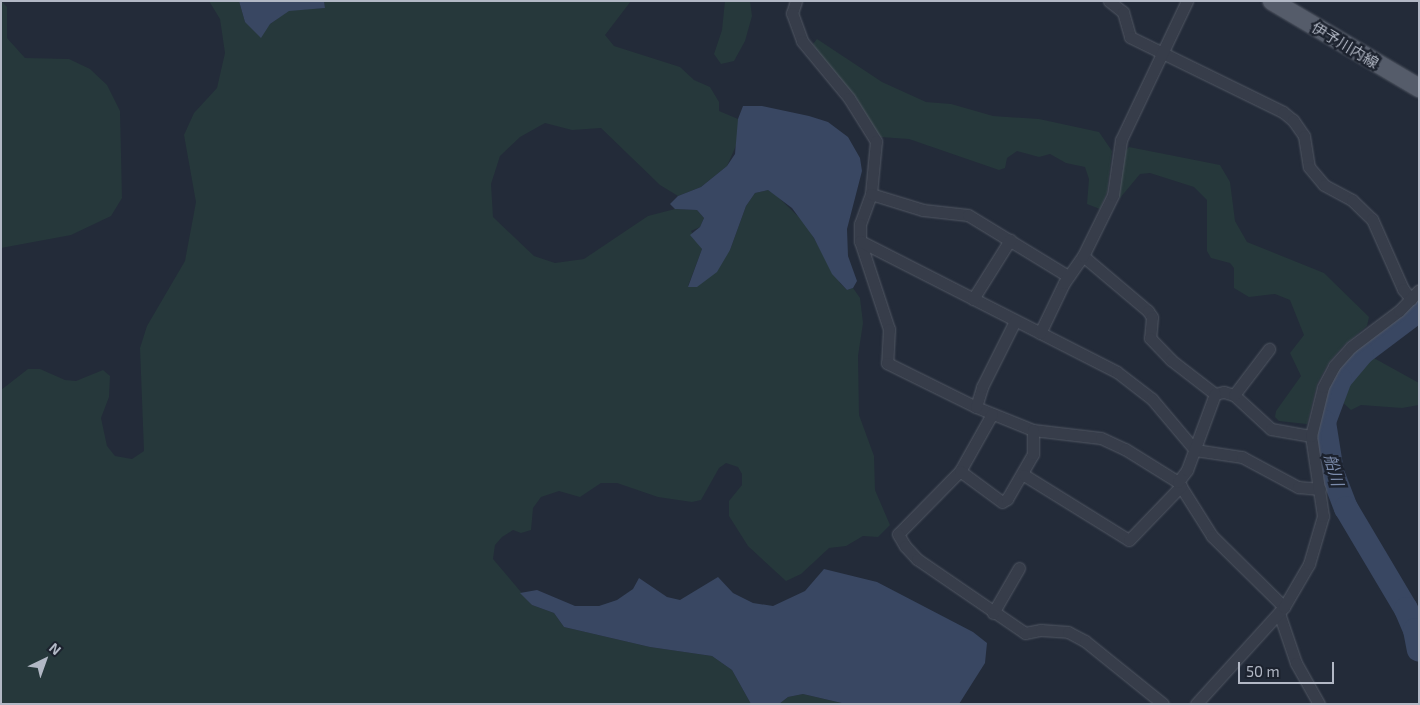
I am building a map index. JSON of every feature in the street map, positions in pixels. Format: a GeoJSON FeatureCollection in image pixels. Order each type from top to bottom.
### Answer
{"type":"FeatureCollection","features":[{"type":"Feature","properties":{"kind":"main road","name":"伊予川内線"},"geometry":{"type":"LineString","coordinates":[[1272,1],[1419,88]]}},
{"type":"Feature","properties":{"kind":"street"},"geometry":{"type":"LineString","coordinates":[[796,1],[792,13],[802,41],[849,98],[876,141],[871,194],[860,224],[860,241],[889,329],[887,364],[976,407],[1033,430],[1101,438],[1179,484],[1212,536],[1281,610],[1296,662],[1319,704]]}},
{"type":"Feature","properties":{"kind":"street"},"geometry":{"type":"LineString","coordinates":[[1109,1],[1123,12],[1130,37],[1283,112],[1293,120],[1304,136],[1309,168],[1324,184],[1352,200],[1372,219],[1403,289],[1411,300]]}},
{"type":"Feature","properties":{"kind":"street"},"geometry":{"type":"LineString","coordinates":[[1040,333],[1068,276],[1083,256],[1113,195],[1120,140],[1164,55],[1187,1]]}},
{"type":"Feature","properties":{"kind":"street"},"geometry":{"type":"LineString","coordinates":[[871,194],[923,210],[968,215],[1068,276]]}},
{"type":"Feature","properties":{"kind":"street"},"geometry":{"type":"LineString","coordinates":[[973,299],[1010,240]]}},
{"type":"Feature","properties":{"kind":"street"},"geometry":{"type":"LineString","coordinates":[[860,241],[1131,381],[1152,399],[1195,450],[1242,458],[1304,489],[1320,489]]}},
{"type":"Feature","properties":{"kind":"street"},"geometry":{"type":"LineString","coordinates":[[1083,256],[1148,311],[1152,317],[1150,338],[1154,344],[1215,394]]}},
{"type":"Feature","properties":{"kind":"street"},"geometry":{"type":"LineString","coordinates":[[1202,702],[1297,589],[1318,541],[1323,516],[1311,436],[1323,387],[1334,366],[1351,347],[1411,300],[1419,290]]}},
{"type":"Feature","properties":{"kind":"street"},"geometry":{"type":"LineString","coordinates":[[976,407],[982,387],[1015,321]]}},
{"type":"Feature","properties":{"kind":"street"},"geometry":{"type":"LineString","coordinates":[[1234,395],[1269,349]]}},
{"type":"Feature","properties":{"kind":"street"},"geometry":{"type":"LineString","coordinates":[[1215,394],[1224,392],[1234,395],[1271,428],[1311,436]]}},
{"type":"Feature","properties":{"kind":"street"},"geometry":{"type":"LineString","coordinates":[[1024,474],[1130,540],[1179,484],[1195,450],[1215,394]]}},
{"type":"Feature","properties":{"kind":"street"},"geometry":{"type":"LineString","coordinates":[[992,414],[960,471],[898,534],[917,559],[993,613],[1025,633],[1040,630],[1076,636],[1146,699],[1162,704]]}},
{"type":"Feature","properties":{"kind":"street"},"geometry":{"type":"LineString","coordinates":[[960,471],[1002,502],[1015,489],[1033,454],[1033,430]]}},
{"type":"Feature","properties":{"kind":"street"},"geometry":{"type":"LineString","coordinates":[[993,613],[1020,568]]}},
{"type":"Feature","properties":{"kind":"shaded area"},"geometry":{"type":"Polygon","coordinates":[[[1,1],[7,7],[7,38],[25,58],[69,59],[90,69],[107,85],[120,111],[122,198],[111,216],[71,235],[1,248],[1,1]]]}},
{"type":"Feature","properties":{"kind":"shaded area"},"geometry":{"type":"Polygon","coordinates":[[[209,1],[239,1],[245,22],[270,24],[289,10],[325,8],[324,1],[631,1],[605,35],[614,46],[680,67],[694,80],[710,87],[719,102],[719,111],[738,119],[738,141],[727,166],[701,187],[678,196],[660,185],[601,128],[572,130],[545,123],[520,137],[500,156],[491,184],[493,217],[534,256],[555,263],[584,259],[648,216],[675,209],[697,210],[704,218],[700,227],[691,231],[702,249],[688,286],[730,250],[746,206],[755,193],[768,190],[777,196],[805,223],[840,283],[847,290],[853,288],[860,298],[863,323],[858,356],[859,415],[874,456],[875,490],[890,525],[878,537],[863,536],[846,546],[829,548],[801,574],[786,581],[748,546],[729,516],[729,501],[742,485],[742,474],[738,467],[726,463],[719,468],[701,500],[692,502],[658,497],[617,483],[601,483],[580,497],[559,491],[541,497],[533,508],[531,530],[521,533],[513,530],[502,537],[495,545],[493,559],[532,605],[554,613],[564,627],[650,647],[712,656],[732,670],[751,704],[1,704],[1,390],[28,369],[40,369],[65,380],[76,381],[103,370],[110,376],[109,397],[101,418],[107,446],[115,456],[132,459],[144,451],[140,348],[147,326],[185,261],[196,202],[184,135],[194,113],[217,88],[225,53],[220,19],[209,1]]]}},
{"type":"Feature","properties":{"kind":"shaded area"},"geometry":{"type":"Polygon","coordinates":[[[725,1],[750,1],[752,16],[745,41],[734,61],[721,64],[714,54],[722,30],[725,1]]]}},
{"type":"Feature","properties":{"kind":"shaded area"},"geometry":{"type":"Polygon","coordinates":[[[817,39],[882,82],[926,102],[951,104],[993,116],[1039,119],[1099,132],[1112,151],[1107,192],[1100,209],[1087,204],[1089,179],[1085,167],[1066,163],[1050,154],[1039,157],[1017,151],[1007,158],[1005,168],[999,170],[909,139],[880,137],[855,96],[817,51],[813,44],[817,39]]]}},
{"type":"Feature","properties":{"kind":"shaded area"},"geometry":{"type":"Polygon","coordinates":[[[1129,147],[1220,165],[1230,182],[1235,221],[1247,242],[1324,273],[1369,317],[1367,326],[1345,344],[1329,362],[1317,384],[1307,424],[1279,421],[1275,417],[1276,411],[1301,376],[1290,353],[1304,335],[1290,300],[1275,294],[1249,297],[1234,288],[1234,268],[1230,263],[1211,258],[1207,251],[1207,200],[1194,187],[1150,173],[1140,174],[1120,198],[1117,195],[1124,153],[1129,147]]]}},
{"type":"Feature","properties":{"kind":"shaded area"},"geometry":{"type":"Polygon","coordinates":[[[1372,357],[1419,383],[1419,405],[1402,408],[1361,405],[1351,410],[1341,401],[1346,384],[1372,357]]]}},
{"type":"Feature","properties":{"kind":"shaded area"},"geometry":{"type":"Polygon","coordinates":[[[803,694],[846,704],[779,704],[788,697],[803,694]]]}},
{"type":"Feature","properties":{"kind":"water"},"geometry":{"type":"Polygon","coordinates":[[[239,1],[324,1],[325,8],[289,11],[270,24],[261,38],[245,22],[239,1]]]}},
{"type":"Feature","properties":{"kind":"water"},"geometry":{"type":"Polygon","coordinates":[[[743,106],[762,106],[809,116],[828,122],[848,137],[860,158],[862,171],[847,229],[848,256],[857,281],[853,288],[847,290],[832,274],[814,238],[792,208],[768,190],[755,193],[746,206],[730,250],[717,272],[697,287],[688,287],[702,249],[690,235],[700,227],[704,218],[697,210],[675,209],[670,204],[678,196],[701,187],[727,166],[735,154],[738,119],[743,106]]]}},
{"type":"Feature","properties":{"kind":"water"},"geometry":{"type":"Polygon","coordinates":[[[824,569],[877,582],[973,632],[987,643],[985,663],[959,704],[846,704],[803,694],[788,697],[779,704],[751,704],[732,670],[712,656],[650,647],[564,627],[554,613],[532,605],[520,593],[537,590],[575,606],[599,606],[617,600],[633,589],[639,578],[667,597],[680,600],[718,577],[733,593],[753,603],[773,606],[805,591],[824,569]]]}},
{"type":"Feature","properties":{"kind":"waterway","name":"船川"},"geometry":{"type":"LineString","coordinates":[[1419,310],[1362,353],[1340,379],[1324,422],[1332,472],[1346,508],[1406,609],[1415,630],[1419,650]]}}]}
